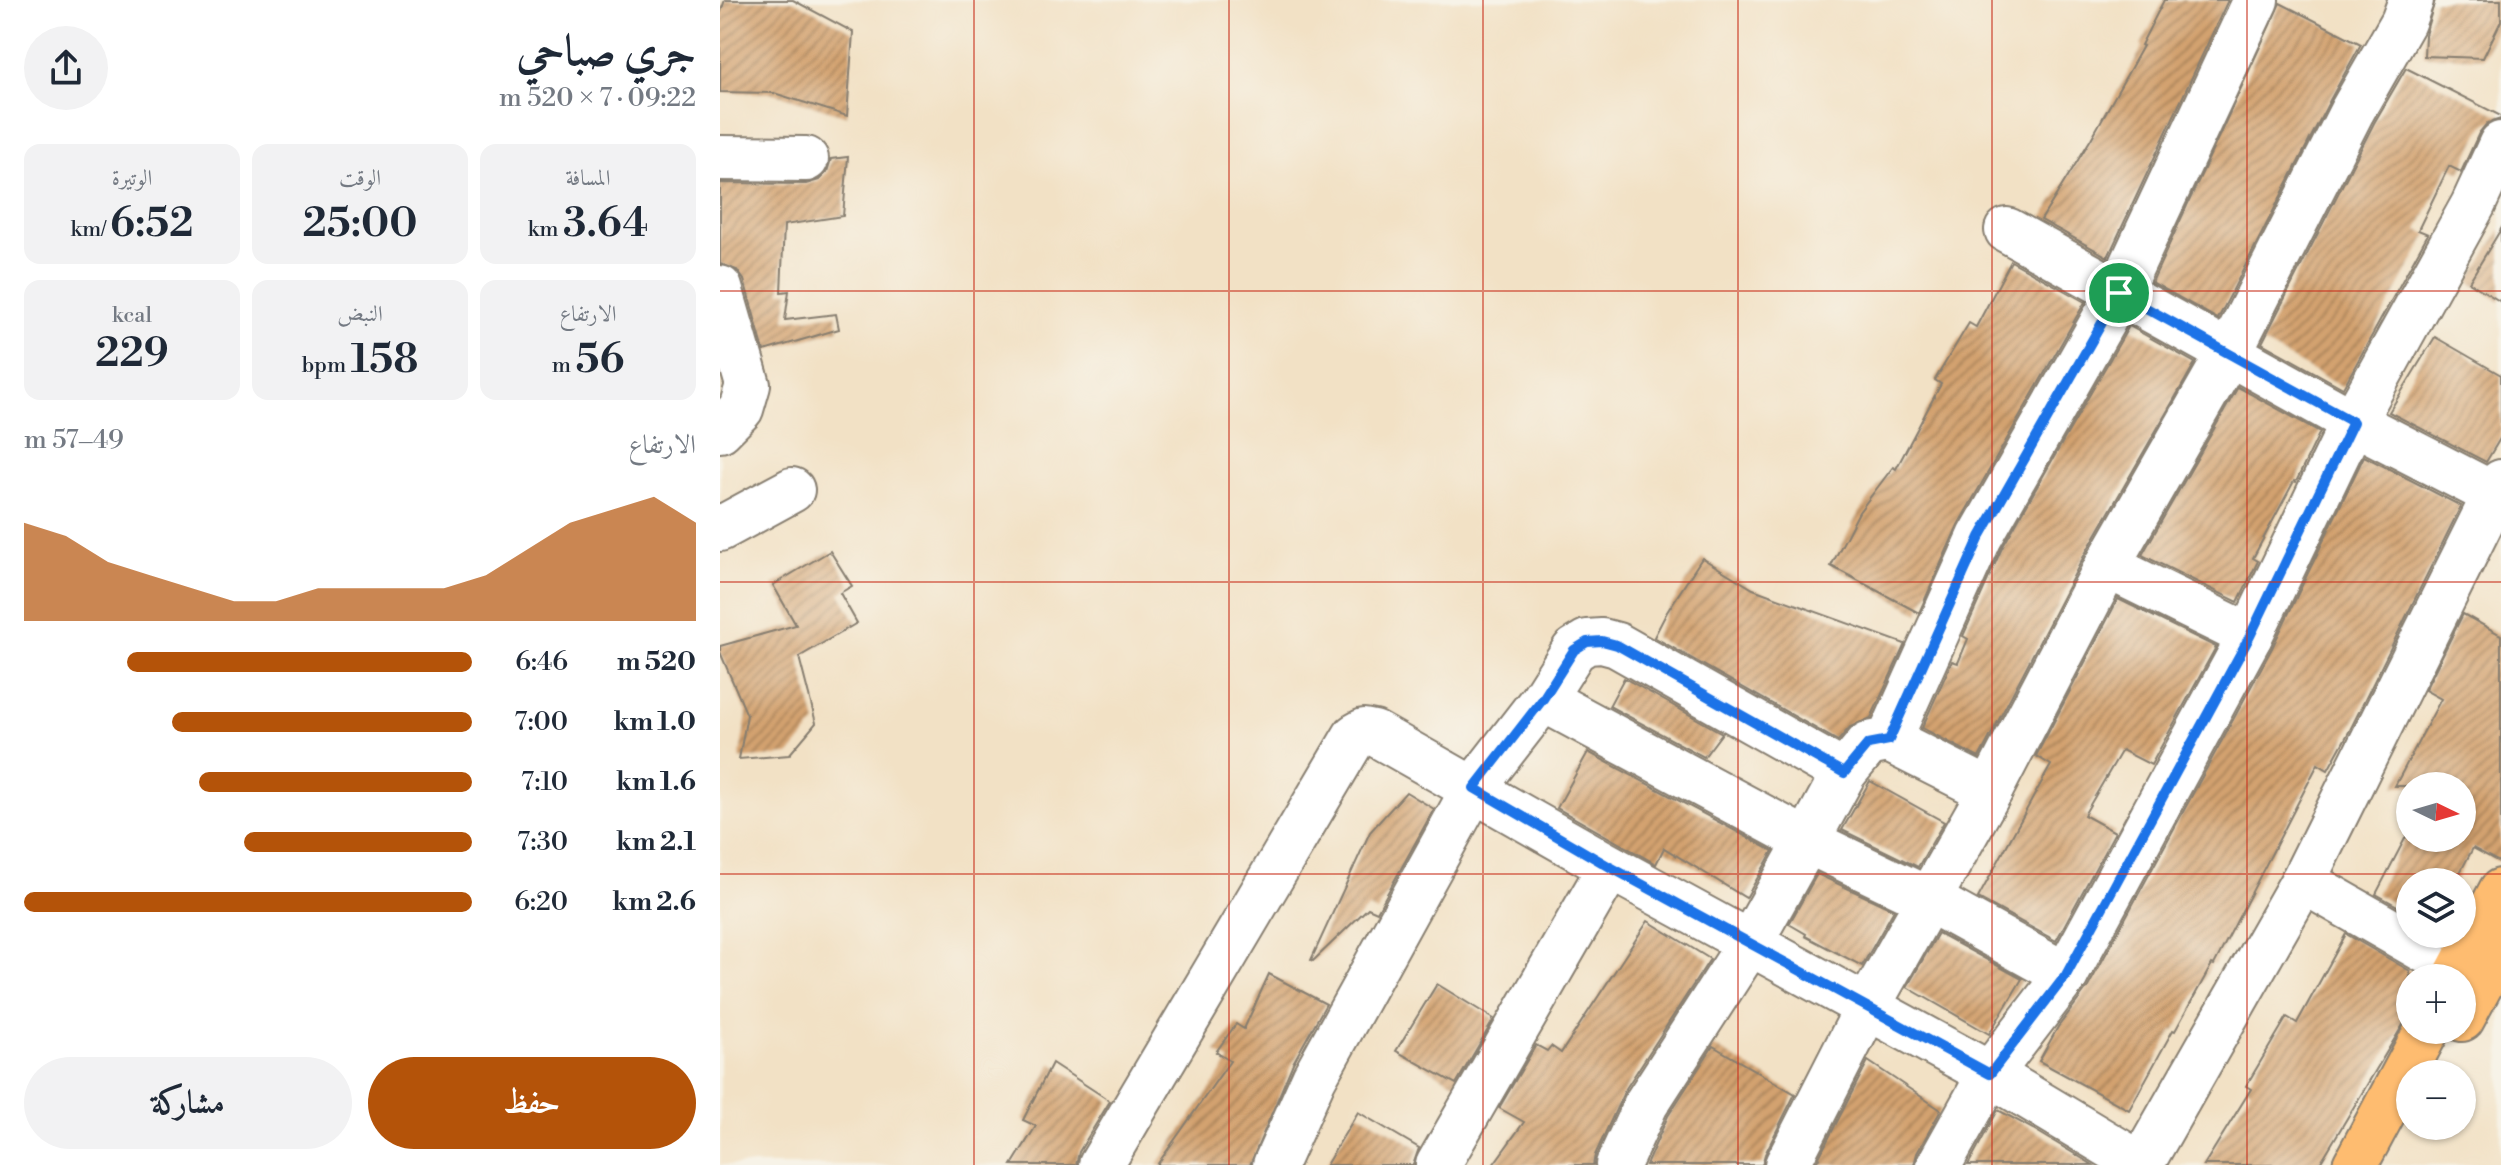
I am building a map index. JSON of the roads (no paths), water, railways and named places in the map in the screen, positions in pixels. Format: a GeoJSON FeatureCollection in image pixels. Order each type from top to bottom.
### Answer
{"type":"FeatureCollection","features":[{"type":"Feature","properties":{"kind":"main road"},"geometry":{"type":"LineString","coordinates":[[2462,964],[2501,891]]}},
{"type":"Feature","properties":{"kind":"main road"},"geometry":{"type":"LineString","coordinates":[[2476,993],[2501,947]]}},
{"type":"Feature","properties":{"kind":"main road"},"geometry":{"type":"LineString","coordinates":[[2355,1165],[2420,1044]]}},
{"type":"Feature","properties":{"kind":"main road"},"geometry":{"type":"LineString","coordinates":[[2382,1165],[2396,1140]]}},
{"type":"Feature","properties":{"kind":"street"},"geometry":{"type":"LineString","coordinates":[[1889,740],[1980,537],[2119,293],[2256,0]]}},
{"type":"Feature","properties":{"kind":"street"},"geometry":{"type":"LineString","coordinates":[[1787,1165],[1868,1006],[1990,791],[2107,566],[2229,353],[2352,111],[2403,22],[2411,0]]}},
{"type":"Feature","properties":{"kind":"street"},"geometry":{"type":"LineString","coordinates":[[1939,1165],[1990,1074],[2066,975],[2250,636],[2353,422],[2487,213],[2501,144]]}},
{"type":"Feature","properties":{"kind":"street"},"geometry":{"type":"LineString","coordinates":[[720,158],[806,159]]}},
{"type":"Feature","properties":{"kind":"street"},"geometry":{"type":"LineString","coordinates":[[1101,1165],[1355,736],[1364,731],[1374,733],[1610,867],[1990,1074],[2142,1165],[2303,881],[2499,491],[2353,422],[2007,230]]}},
{"type":"Feature","properties":{"kind":"street"},"geometry":{"type":"LineString","coordinates":[[720,288],[748,385],[741,409],[720,430]]}},
{"type":"Feature","properties":{"kind":"street"},"geometry":{"type":"LineString","coordinates":[[720,529],[792,490]]}},
{"type":"Feature","properties":{"kind":"street"},"geometry":{"type":"LineString","coordinates":[[2107,566],[2250,636]]}},
{"type":"Feature","properties":{"kind":"street"},"geometry":{"type":"LineString","coordinates":[[1275,1165],[1314,1078],[1474,788],[1543,699],[1574,650],[1587,642],[1602,641],[1617,645],[1844,773]]}},
{"type":"Feature","properties":{"kind":"street"},"geometry":{"type":"LineString","coordinates":[[1543,699],[1807,841],[1930,900],[2066,975]]}},
{"type":"Feature","properties":{"kind":"street"},"geometry":{"type":"LineString","coordinates":[[1618,1165],[1646,1104],[1750,943],[1844,773],[1868,744],[1889,740],[1990,791]]}},
{"type":"Feature","properties":{"kind":"street"},"geometry":{"type":"LineString","coordinates":[[1438,1165],[1610,867]]}},
{"type":"Feature","properties":{"kind":"street"},"geometry":{"type":"LineString","coordinates":[[2303,881],[2440,964]]}}]}
